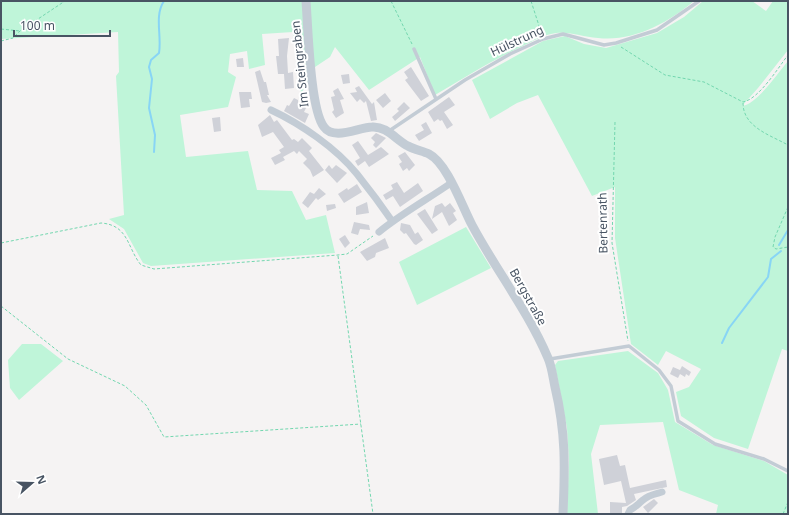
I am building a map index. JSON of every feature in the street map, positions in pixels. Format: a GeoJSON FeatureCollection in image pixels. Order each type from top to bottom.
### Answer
{"type":"FeatureCollection","features":[{"type":"Feature","properties":{"kind":"street","name":"Im Steingraben"},"geometry":{"type":"LineString","coordinates":[[306,1],[311,69],[317,111],[322,125],[330,133],[344,132],[373,126],[380,127],[388,132]]}},
{"type":"Feature","properties":{"kind":"street"},"geometry":{"type":"LineString","coordinates":[[271,110],[292,120],[345,161],[357,174],[392,221]]}},
{"type":"Feature","properties":{"kind":"street","name":"Bergstraße"},"geometry":{"type":"LineString","coordinates":[[388,132],[402,143],[434,157],[442,167],[472,226],[513,292],[549,360],[564,440],[563,514]]}},
{"type":"Feature","properties":{"kind":"street"},"geometry":{"type":"LineString","coordinates":[[379,232],[392,221],[407,213],[451,183]]}},
{"type":"Feature","properties":{"kind":"street"},"geometry":{"type":"LineString","coordinates":[[628,514],[630,510],[637,507],[642,500],[650,495],[662,492]]}},
{"type":"Feature","properties":{"kind":"lane","name":"Hülstrung"},"geometry":{"type":"LineString","coordinates":[[388,132],[436,99],[510,54],[543,39],[563,34],[604,45],[616,43],[657,30],[699,1]]}},
{"type":"Feature","properties":{"kind":"lane"},"geometry":{"type":"LineString","coordinates":[[414,48],[436,99]]}},
{"type":"Feature","properties":{"kind":"lane"},"geometry":{"type":"LineString","coordinates":[[549,360],[629,346],[658,370],[671,386],[678,421],[715,444],[764,459],[788,471]]}},
{"type":"Feature","properties":{"kind":"path"},"geometry":{"type":"LineString","coordinates":[[1,41],[13,38],[20,31],[65,1]]}},
{"type":"Feature","properties":{"kind":"path"},"geometry":{"type":"LineString","coordinates":[[391,1],[414,48]]}},
{"type":"Feature","properties":{"kind":"path"},"geometry":{"type":"LineString","coordinates":[[531,1],[543,39]]}},
{"type":"Feature","properties":{"kind":"path"},"geometry":{"type":"LineString","coordinates":[[1,29],[20,31]]}},
{"type":"Feature","properties":{"kind":"path"},"geometry":{"type":"LineString","coordinates":[[616,43],[649,66],[666,75],[704,82],[743,102],[748,101],[756,95],[788,55]]}},
{"type":"Feature","properties":{"kind":"path"},"geometry":{"type":"LineString","coordinates":[[743,102],[743,109],[752,125],[788,145]]}},
{"type":"Feature","properties":{"kind":"path","name":"Bertenrath"},"geometry":{"type":"LineString","coordinates":[[616,122],[612,243],[629,346]]}},
{"type":"Feature","properties":{"kind":"path"},"geometry":{"type":"LineString","coordinates":[[788,208],[773,247],[776,249],[788,247]]}},
{"type":"Feature","properties":{"kind":"path"},"geometry":{"type":"LineString","coordinates":[[1,243],[101,223],[109,224],[118,228],[127,238],[137,260],[146,268],[194,266],[347,254],[379,232]]}},
{"type":"Feature","properties":{"kind":"path"},"geometry":{"type":"LineString","coordinates":[[338,255],[373,514]]}},
{"type":"Feature","properties":{"kind":"path"},"geometry":{"type":"LineString","coordinates":[[1,306],[68,360],[125,386],[146,405],[164,437],[361,424]]}},
{"type":"Feature","properties":{"kind":"path"},"geometry":{"type":"LineString","coordinates":[[784,514],[788,502]]}},
{"type":"Feature","properties":{"kind":"green space"},"geometry":{"type":"Polygon","coordinates":[[[1,1],[694,1],[673,17],[637,34],[624,37],[598,38],[554,33],[538,38],[489,63],[435,95],[420,57],[369,90],[335,47],[330,57],[315,67],[301,94],[293,32],[262,34],[265,65],[249,69],[247,51],[230,54],[228,72],[236,77],[228,107],[180,115],[186,157],[248,151],[257,190],[292,191],[306,220],[326,215],[335,253],[151,266],[143,263],[124,229],[109,219],[124,215],[116,76],[119,72],[118,32],[1,39],[1,1]]]}},
{"type":"Feature","properties":{"kind":"green space"},"geometry":{"type":"Polygon","coordinates":[[[703,1],[752,1],[766,11],[773,1],[788,1],[788,50],[742,106],[748,104],[761,94],[788,61],[788,351],[782,349],[748,449],[714,438],[681,416],[676,392],[689,387],[701,369],[666,351],[658,365],[631,344],[615,238],[615,187],[592,196],[538,95],[517,103],[490,119],[472,80],[543,41],[565,36],[584,44],[606,48],[657,33],[684,17],[703,1]]]}},
{"type":"Feature","properties":{"kind":"green space"},"geometry":{"type":"Polygon","coordinates":[[[466,227],[491,268],[417,305],[399,262],[466,227]]]}},
{"type":"Feature","properties":{"kind":"green space"},"geometry":{"type":"Polygon","coordinates":[[[22,344],[41,344],[63,361],[19,400],[10,388],[8,360],[22,344]]]}},
{"type":"Feature","properties":{"kind":"green space"},"geometry":{"type":"Polygon","coordinates":[[[628,351],[658,373],[668,390],[675,422],[713,445],[764,461],[788,475],[788,514],[716,514],[718,505],[679,490],[663,422],[600,425],[591,454],[598,514],[567,514],[569,460],[567,428],[555,365],[558,361],[628,351]]]}},
{"type":"Feature","properties":{"kind":"building"},"geometry":{"type":"Polygon","coordinates":[[[289,38],[287,56],[288,73],[293,72],[294,88],[285,89],[284,74],[278,74],[276,56],[279,56],[278,39],[289,38]]]}},
{"type":"Feature","properties":{"kind":"building"},"geometry":{"type":"Polygon","coordinates":[[[243,58],[244,67],[237,67],[236,59],[243,58]]]}},
{"type":"Feature","properties":{"kind":"building"},"geometry":{"type":"Polygon","coordinates":[[[411,67],[429,96],[421,101],[405,80],[408,78],[404,72],[411,67]]]}},
{"type":"Feature","properties":{"kind":"building"},"geometry":{"type":"Polygon","coordinates":[[[260,70],[264,82],[266,82],[269,95],[267,95],[271,102],[262,102],[255,72],[260,70]]]}},
{"type":"Feature","properties":{"kind":"building"},"geometry":{"type":"Polygon","coordinates":[[[349,74],[350,83],[343,84],[341,75],[349,74]]]}},
{"type":"Feature","properties":{"kind":"building"},"geometry":{"type":"Polygon","coordinates":[[[359,86],[372,104],[374,102],[377,120],[371,121],[366,101],[364,103],[360,99],[357,102],[350,93],[357,92],[355,88],[359,86]]]}},
{"type":"Feature","properties":{"kind":"building"},"geometry":{"type":"Polygon","coordinates":[[[338,88],[344,99],[340,100],[344,113],[336,118],[332,112],[334,110],[331,97],[335,96],[333,91],[338,88]]]}},
{"type":"Feature","properties":{"kind":"building"},"geometry":{"type":"Polygon","coordinates":[[[239,92],[251,92],[252,99],[249,99],[250,107],[241,108],[239,92]]]}},
{"type":"Feature","properties":{"kind":"building"},"geometry":{"type":"Polygon","coordinates":[[[385,93],[391,101],[383,108],[376,100],[385,93]]]}},
{"type":"Feature","properties":{"kind":"building"},"geometry":{"type":"Polygon","coordinates":[[[449,97],[455,105],[444,112],[453,125],[447,129],[442,120],[440,121],[438,119],[434,122],[428,112],[449,97]]]}},
{"type":"Feature","properties":{"kind":"building"},"geometry":{"type":"Polygon","coordinates":[[[294,98],[298,100],[298,104],[306,108],[304,112],[309,114],[305,123],[284,111],[287,105],[289,106],[294,98]]]}},
{"type":"Feature","properties":{"kind":"building"},"geometry":{"type":"Polygon","coordinates":[[[404,102],[410,108],[395,121],[392,117],[399,111],[397,109],[404,102]]]}},
{"type":"Feature","properties":{"kind":"building"},"geometry":{"type":"Polygon","coordinates":[[[270,115],[274,122],[277,120],[292,140],[294,139],[298,142],[302,138],[312,148],[309,151],[324,170],[313,177],[310,170],[303,163],[307,159],[299,151],[297,154],[294,151],[283,157],[285,160],[275,165],[271,158],[281,153],[279,150],[284,147],[273,132],[262,137],[258,125],[270,115]]]}},
{"type":"Feature","properties":{"kind":"building"},"geometry":{"type":"Polygon","coordinates":[[[220,117],[221,131],[214,132],[212,118],[220,117]]]}},
{"type":"Feature","properties":{"kind":"building"},"geometry":{"type":"Polygon","coordinates":[[[426,122],[432,133],[419,141],[415,135],[424,130],[421,125],[426,122]]]}},
{"type":"Feature","properties":{"kind":"building"},"geometry":{"type":"Polygon","coordinates":[[[376,133],[386,138],[376,148],[373,145],[375,142],[371,138],[376,133]]]}},
{"type":"Feature","properties":{"kind":"building"},"geometry":{"type":"Polygon","coordinates":[[[358,141],[368,155],[381,147],[389,154],[369,167],[365,161],[358,166],[355,161],[360,158],[352,145],[358,141]]]}},
{"type":"Feature","properties":{"kind":"building"},"geometry":{"type":"Polygon","coordinates":[[[405,152],[415,165],[409,171],[407,168],[403,171],[399,164],[402,162],[398,156],[405,152]]]}},
{"type":"Feature","properties":{"kind":"building"},"geometry":{"type":"Polygon","coordinates":[[[329,165],[332,169],[336,165],[347,173],[337,183],[325,170],[329,165]]]}},
{"type":"Feature","properties":{"kind":"building"},"geometry":{"type":"Polygon","coordinates":[[[397,182],[404,193],[418,183],[423,191],[400,207],[393,196],[386,200],[383,195],[393,189],[391,185],[397,182]]]}},
{"type":"Feature","properties":{"kind":"building"},"geometry":{"type":"Polygon","coordinates":[[[357,184],[362,192],[344,203],[338,194],[357,184]]]}},
{"type":"Feature","properties":{"kind":"building"},"geometry":{"type":"Polygon","coordinates":[[[319,188],[326,194],[318,200],[316,198],[308,208],[302,203],[310,192],[314,194],[319,188]]]}},
{"type":"Feature","properties":{"kind":"building"},"geometry":{"type":"Polygon","coordinates":[[[367,202],[369,213],[356,215],[356,207],[367,202]]]}},
{"type":"Feature","properties":{"kind":"building"},"geometry":{"type":"Polygon","coordinates":[[[442,203],[445,207],[450,203],[456,211],[453,213],[457,220],[449,226],[442,212],[432,219],[435,206],[442,203]]]}},
{"type":"Feature","properties":{"kind":"building"},"geometry":{"type":"Polygon","coordinates":[[[335,204],[336,208],[327,211],[326,205],[335,204]]]}},
{"type":"Feature","properties":{"kind":"building"},"geometry":{"type":"Polygon","coordinates":[[[425,209],[438,230],[432,234],[417,214],[425,209]]]}},
{"type":"Feature","properties":{"kind":"building"},"geometry":{"type":"Polygon","coordinates":[[[354,222],[369,225],[370,230],[360,229],[358,235],[351,233],[354,222]]]}},
{"type":"Feature","properties":{"kind":"building"},"geometry":{"type":"Polygon","coordinates":[[[401,223],[410,225],[415,234],[418,232],[423,240],[416,245],[414,244],[406,233],[404,234],[400,230],[401,223]]]}},
{"type":"Feature","properties":{"kind":"building"},"geometry":{"type":"Polygon","coordinates":[[[345,235],[350,243],[345,248],[339,239],[345,235]]]}},
{"type":"Feature","properties":{"kind":"building"},"geometry":{"type":"Polygon","coordinates":[[[385,238],[389,248],[376,253],[375,257],[367,261],[360,252],[385,238]]]}},
{"type":"Feature","properties":{"kind":"building"},"geometry":{"type":"Polygon","coordinates":[[[682,366],[691,372],[689,376],[686,374],[685,377],[680,374],[678,378],[670,374],[673,367],[680,370],[682,366]]]}},
{"type":"Feature","properties":{"kind":"building"},"geometry":{"type":"Polygon","coordinates":[[[617,455],[620,466],[625,465],[630,488],[666,480],[667,487],[634,494],[636,500],[627,506],[622,507],[622,514],[610,514],[610,502],[626,503],[621,481],[604,485],[599,459],[617,455]]]}},
{"type":"Feature","properties":{"kind":"building"},"geometry":{"type":"Polygon","coordinates":[[[654,499],[658,503],[648,513],[643,507],[654,499]]]}},
{"type":"Feature","properties":{"kind":"waterway"},"geometry":{"type":"LineString","coordinates":[[154,152],[155,135],[149,108],[152,79],[149,67],[151,60],[159,53],[159,13],[164,1]]}},
{"type":"Feature","properties":{"kind":"waterway"},"geometry":{"type":"LineString","coordinates":[[779,245],[788,230]]}},
{"type":"Feature","properties":{"kind":"waterway"},"geometry":{"type":"LineString","coordinates":[[722,343],[729,328],[768,277],[771,259],[781,251]]}}]}
